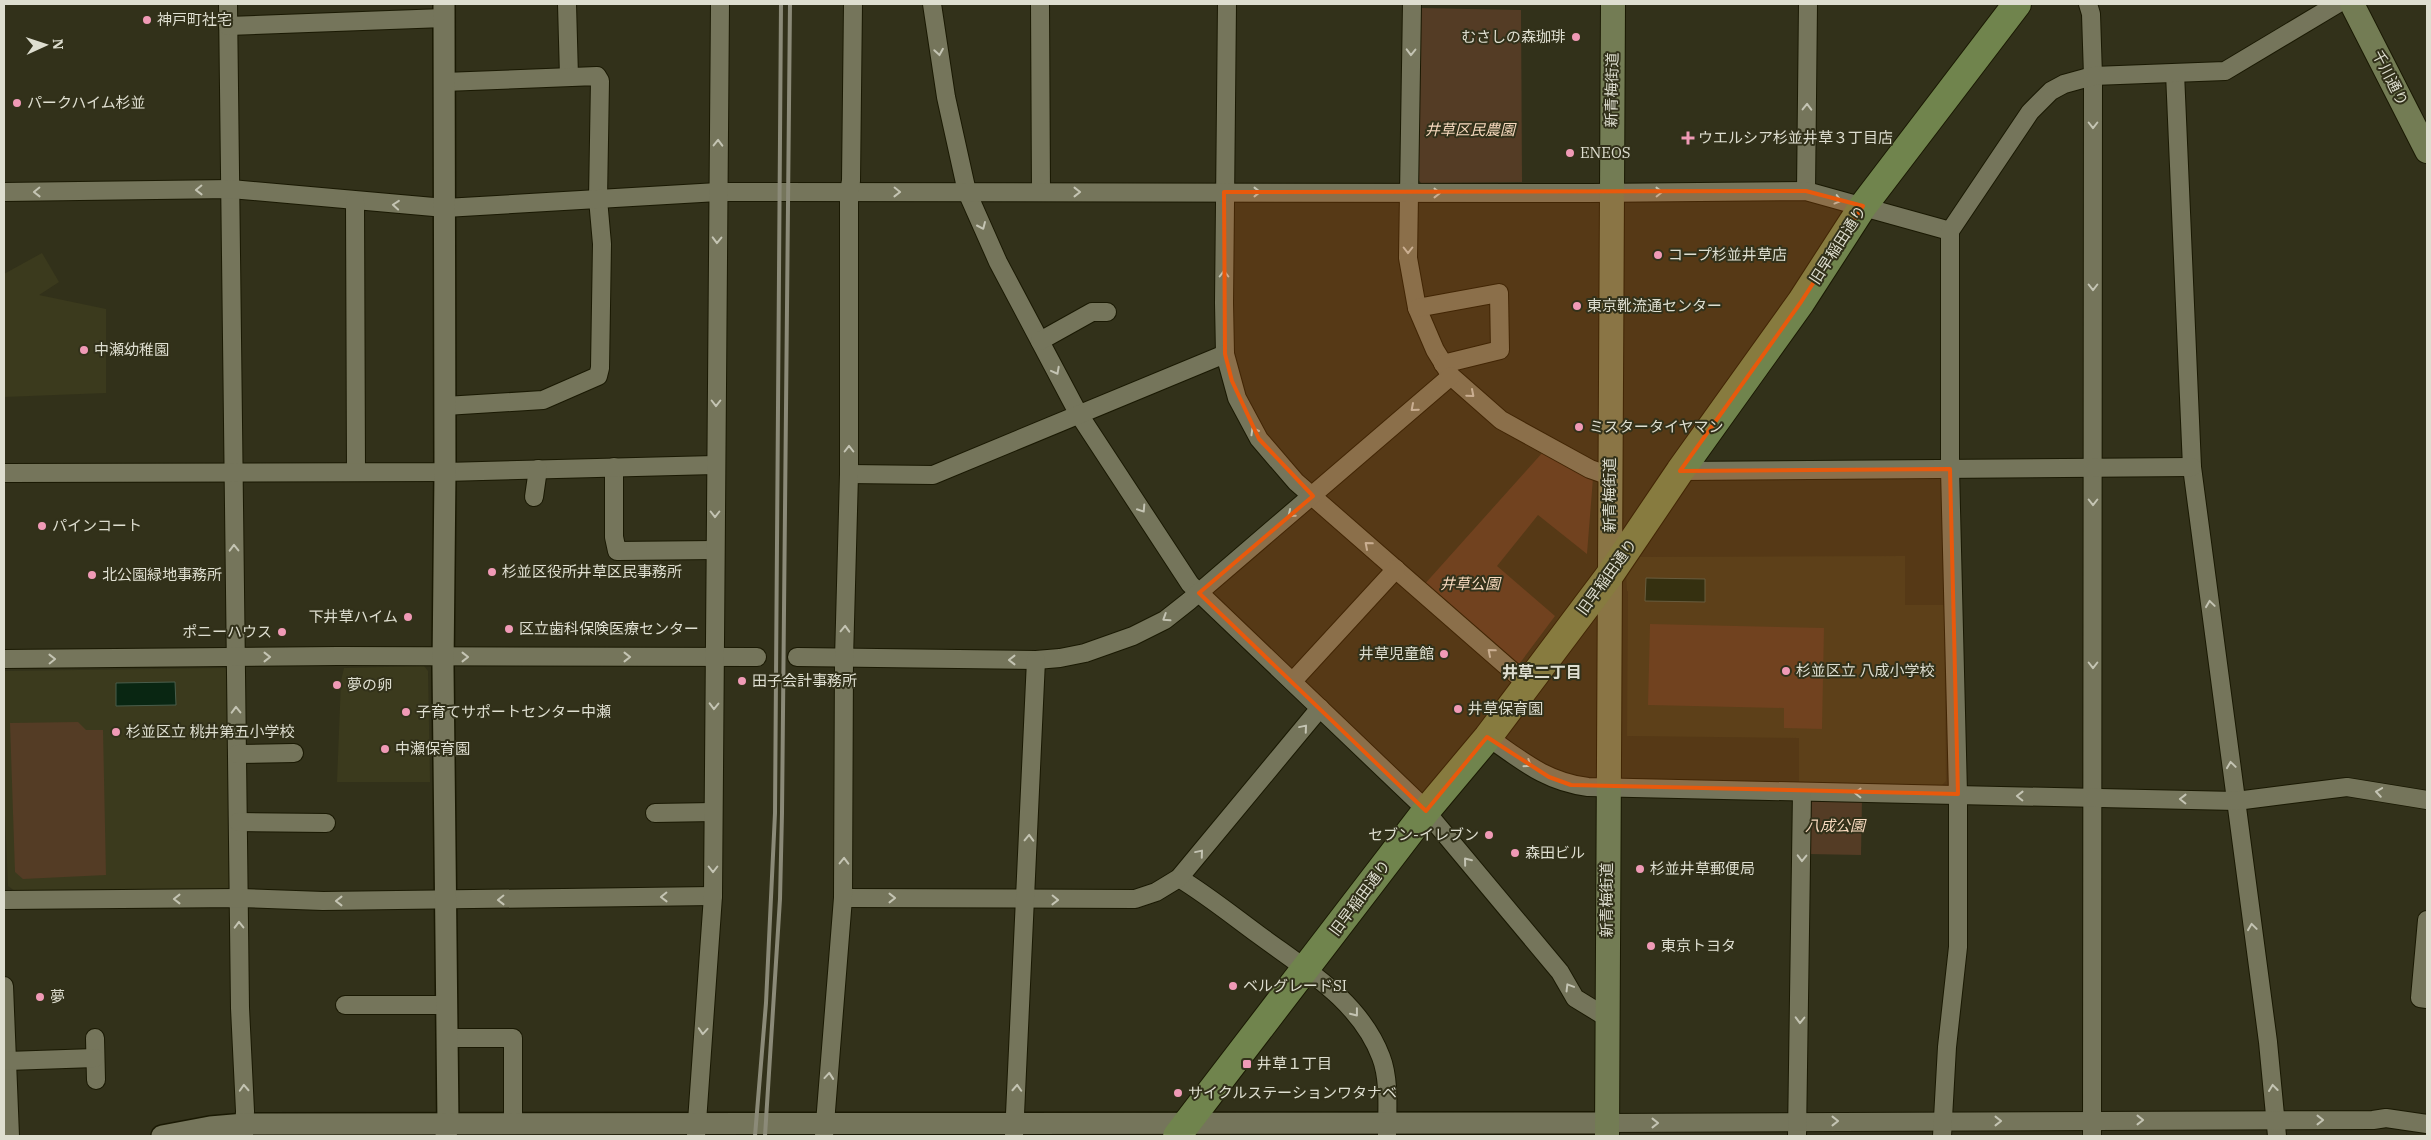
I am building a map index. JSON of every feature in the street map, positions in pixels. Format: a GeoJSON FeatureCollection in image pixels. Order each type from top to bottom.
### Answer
{"type":"FeatureCollection","features":[{"type":"Feature","properties":{"kind":"main road","name":"新青梅街道"},"geometry":{"type":"LineString","coordinates":[[1607,1130],[1607,788],[1612,4]]}},
{"type":"Feature","properties":{"kind":"main road","name":"旧早稲田通り"},"geometry":{"type":"LineString","coordinates":[[1182,1130],[1426,811],[1488,737],[1609,576],[1680,471],[1801,302],[1863,206],[2017,4]]}},
{"type":"Feature","properties":{"kind":"main road","name":"千川通り"},"geometry":{"type":"LineString","coordinates":[[2352,4],[2427,152]]}},
{"type":"Feature","properties":{"kind":"street"},"geometry":{"type":"LineString","coordinates":[[228,4],[235,657],[240,1008],[244,1130]]}},
{"type":"Feature","properties":{"kind":"street"},"geometry":{"type":"LineString","coordinates":[[567,4],[569,77]]}},
{"type":"Feature","properties":{"kind":"street"},"geometry":{"type":"LineString","coordinates":[[696,1131],[713,896],[720,4]]}},
{"type":"Feature","properties":{"kind":"street"},"geometry":{"type":"LineString","coordinates":[[824,1130],[843,898],[844,659],[849,474],[849,191],[851,181],[853,4]]}},
{"type":"Feature","properties":{"kind":"street"},"geometry":{"type":"LineString","coordinates":[[932,4],[946,97],[967,192],[998,262],[1078,413],[1190,584],[1426,811],[1560,972],[1576,998],[1606,1017]]}},
{"type":"Feature","properties":{"kind":"street"},"geometry":{"type":"LineString","coordinates":[[1040,4],[1041,192]]}},
{"type":"Feature","properties":{"kind":"street"},"geometry":{"type":"LineString","coordinates":[[1227,4],[1224,192],[1225,354],[1237,398],[1259,439],[1281,467],[1527,684]]}},
{"type":"Feature","properties":{"kind":"street"},"geometry":{"type":"LineString","coordinates":[[1412,4],[1408,258],[1417,308],[1447,370],[1501,420],[1590,469],[1610,476]]}},
{"type":"Feature","properties":{"kind":"street"},"geometry":{"type":"LineString","coordinates":[[1806,191],[1808,4]]}},
{"type":"Feature","properties":{"kind":"street"},"geometry":{"type":"LineString","coordinates":[[2088,4],[2091,14],[2093,76],[2092,1128]]}},
{"type":"Feature","properties":{"kind":"street"},"geometry":{"type":"LineString","coordinates":[[1942,1129],[1946,1047],[1958,947],[1958,794],[1950,469],[1950,231],[2030,112],[2051,91],[2064,84],[2093,76],[2225,71],[2337,4]]}},
{"type":"Feature","properties":{"kind":"street"},"geometry":{"type":"LineString","coordinates":[[228,26],[444,11],[445,472],[443,657],[447,1130]]}},
{"type":"Feature","properties":{"kind":"street"},"geometry":{"type":"LineString","coordinates":[[2175,73],[2192,467],[2277,1128]]}},
{"type":"Feature","properties":{"kind":"street"},"geometry":{"type":"LineString","coordinates":[[444,82],[597,76],[600,80],[598,199],[602,244],[600,368],[598,376],[543,400],[445,406]]}},
{"type":"Feature","properties":{"kind":"street"},"geometry":{"type":"LineString","coordinates":[[4,192],[231,189],[444,208],[718,192],[1610,193],[1806,191],[1950,231]]}},
{"type":"Feature","properties":{"kind":"street"},"geometry":{"type":"LineString","coordinates":[[355,201],[356,472]]}},
{"type":"Feature","properties":{"kind":"street"},"geometry":{"type":"LineString","coordinates":[[797,657],[1036,660],[1085,654],[1109,646],[1165,620],[1312,496],[1447,370],[1500,350],[1499,293],[1417,308]]}},
{"type":"Feature","properties":{"kind":"street"},"geometry":{"type":"LineString","coordinates":[[1040,341],[1092,312],[1107,312]]}},
{"type":"Feature","properties":{"kind":"street"},"geometry":{"type":"LineString","coordinates":[[849,474],[933,475],[1078,413],[1225,354]]}},
{"type":"Feature","properties":{"kind":"street"},"geometry":{"type":"LineString","coordinates":[[4,473],[445,472],[715,465]]}},
{"type":"Feature","properties":{"kind":"street"},"geometry":{"type":"LineString","coordinates":[[614,467],[614,537],[617,551],[715,550]]}},
{"type":"Feature","properties":{"kind":"street"},"geometry":{"type":"LineString","coordinates":[[1680,471],[2192,467]]}},
{"type":"Feature","properties":{"kind":"street"},"geometry":{"type":"LineString","coordinates":[[534,497],[538,469]]}},
{"type":"Feature","properties":{"kind":"street"},"geometry":{"type":"LineString","coordinates":[[1292,681],[1396,569]]}},
{"type":"Feature","properties":{"kind":"street"},"geometry":{"type":"LineString","coordinates":[[4,659],[235,657],[757,658]]}},
{"type":"Feature","properties":{"kind":"street"},"geometry":{"type":"LineString","coordinates":[[1015,1130],[1036,660]]}},
{"type":"Feature","properties":{"kind":"street"},"geometry":{"type":"LineString","coordinates":[[843,898],[1136,899],[1156,892],[1179,878],[1320,708]]}},
{"type":"Feature","properties":{"kind":"street"},"geometry":{"type":"LineString","coordinates":[[1488,737],[1548,777],[1571,785],[1607,788],[2236,801],[2347,787],[2427,800]]}},
{"type":"Feature","properties":{"kind":"street"},"geometry":{"type":"LineString","coordinates":[[237,754],[294,753]]}},
{"type":"Feature","properties":{"kind":"street"},"geometry":{"type":"LineString","coordinates":[[1798,1129],[1802,792]]}},
{"type":"Feature","properties":{"kind":"street"},"geometry":{"type":"LineString","coordinates":[[655,813],[713,812]]}},
{"type":"Feature","properties":{"kind":"street"},"geometry":{"type":"LineString","coordinates":[[238,822],[326,823]]}},
{"type":"Feature","properties":{"kind":"street"},"geometry":{"type":"LineString","coordinates":[[1179,878],[1306,969],[1343,999],[1357,1016],[1378,1051],[1385,1074],[1387,1130]]}},
{"type":"Feature","properties":{"kind":"street"},"geometry":{"type":"LineString","coordinates":[[4,900],[239,898],[323,902],[713,896]]}},
{"type":"Feature","properties":{"kind":"street"},"geometry":{"type":"LineString","coordinates":[[2427,920],[2420,998],[2427,999]]}},
{"type":"Feature","properties":{"kind":"street"},"geometry":{"type":"LineString","coordinates":[[4,986],[10,1136]]}},
{"type":"Feature","properties":{"kind":"street"},"geometry":{"type":"LineString","coordinates":[[345,1005],[446,1005]]}},
{"type":"Feature","properties":{"kind":"street"},"geometry":{"type":"LineString","coordinates":[[95,1038],[96,1080]]}},
{"type":"Feature","properties":{"kind":"street"},"geometry":{"type":"LineString","coordinates":[[447,1038],[513,1038],[513,1125]]}},
{"type":"Feature","properties":{"kind":"street"},"geometry":{"type":"LineString","coordinates":[[7,1061],[95,1058]]}},
{"type":"Feature","properties":{"kind":"street"},"geometry":{"type":"LineString","coordinates":[[162,1136],[210,1127],[244,1130],[447,1130],[513,1125],[621,1131],[696,1131],[2277,1128],[2386,1118],[2427,1124]]}},
{"type":"Feature","properties":{"kind":"highlighted area"},"geometry":{"type":"Polygon","coordinates":[[[1806,191],[1863,206],[1801,302],[1680,471],[1950,469],[1958,794],[1571,785],[1549,777],[1487,737],[1426,811],[1199,593],[1313,496],[1259,439],[1232,381],[1225,354],[1224,192],[1806,191]]]}},
{"type":"Feature","properties":{"kind":"shaded area"},"geometry":{"type":"Polygon","coordinates":[[[42,253],[59,282],[39,295],[106,309],[106,393],[4,397],[4,274],[42,253]]]}},
{"type":"Feature","properties":{"kind":"shaded area","name":"杉並区立 八成小学校"},"geometry":{"type":"Polygon","coordinates":[[[1905,556],[1905,605],[1944,605],[1946,781],[1941,786],[1799,782],[1799,738],[1627,736],[1628,591],[1626,573],[1640,557],[1905,556]]]}},
{"type":"Feature","properties":{"kind":"shaded area"},"geometry":{"type":"Polygon","coordinates":[[[1646,578],[1705,579],[1705,602],[1645,601],[1646,578]]]}},
{"type":"Feature","properties":{"kind":"shaded area"},"geometry":{"type":"Polygon","coordinates":[[[424,666],[428,671],[430,782],[337,782],[341,681],[344,668],[424,666]]]}},
{"type":"Feature","properties":{"kind":"shaded area","name":"杉並区立 桃井第五小学校"},"geometry":{"type":"Polygon","coordinates":[[[225,668],[228,671],[229,892],[15,891],[8,886],[4,792],[4,671],[225,668]]]}},
{"type":"Feature","properties":{"kind":"shaded area"},"geometry":{"type":"Polygon","coordinates":[[[175,682],[176,705],[116,706],[116,683],[175,682]]]}},
{"type":"Feature","properties":{"kind":"green space","name":"井草区民農園"},"geometry":{"type":"Polygon","coordinates":[[[1419,8],[1521,10],[1522,182],[1421,183],[1416,177],[1419,8]]]}},
{"type":"Feature","properties":{"kind":"green space","name":"井草公園"},"geometry":{"type":"Polygon","coordinates":[[[1543,452],[1593,478],[1587,554],[1538,515],[1497,566],[1555,616],[1517,667],[1423,586],[1543,452]]]}},
{"type":"Feature","properties":{"kind":"green space"},"geometry":{"type":"Polygon","coordinates":[[[1650,624],[1824,628],[1822,729],[1784,728],[1784,708],[1648,705],[1650,624]]]}},
{"type":"Feature","properties":{"kind":"green space"},"geometry":{"type":"Polygon","coordinates":[[[78,722],[86,730],[103,730],[106,875],[23,879],[15,872],[10,723],[78,722]]]}},
{"type":"Feature","properties":{"kind":"green space","name":"八成公園"},"geometry":{"type":"Polygon","coordinates":[[[1808,797],[1862,798],[1861,855],[1808,854],[1808,797]]]}},
{"type":"Feature","properties":{"kind":"railway"},"geometry":{"type":"LineString","coordinates":[[755,1136],[766,1003],[775,813],[781,4]]}},
{"type":"Feature","properties":{"kind":"railway"},"geometry":{"type":"LineString","coordinates":[[765,1136],[780,899],[782,813],[790,4]]}},
{"type":"Feature","properties":{"kind":"place","name":"神戸町社宅"},"geometry":{"type":"Point","coordinates":[147,20]}},
{"type":"Feature","properties":{"kind":"place","name":"むさしの森珈琲"},"geometry":{"type":"Point","coordinates":[1576,37]}},
{"type":"Feature","properties":{"kind":"place","name":"パークハイム杉並"},"geometry":{"type":"Point","coordinates":[17,103]}},
{"type":"Feature","properties":{"kind":"place","name":"ウエルシア杉並井草３丁目店"},"geometry":{"type":"Point","coordinates":[1688,138]}},
{"type":"Feature","properties":{"kind":"place","name":"ENEOS"},"geometry":{"type":"Point","coordinates":[1570,153]}},
{"type":"Feature","properties":{"kind":"place","name":"コープ杉並井草店"},"geometry":{"type":"Point","coordinates":[1658,255]}},
{"type":"Feature","properties":{"kind":"place","name":"東京靴流通センター"},"geometry":{"type":"Point","coordinates":[1577,306]}},
{"type":"Feature","properties":{"kind":"place","name":"中瀬幼稚園"},"geometry":{"type":"Point","coordinates":[84,350]}},
{"type":"Feature","properties":{"kind":"place","name":"ミスタータイヤマン"},"geometry":{"type":"Point","coordinates":[1579,427]}},
{"type":"Feature","properties":{"kind":"place","name":"パインコート"},"geometry":{"type":"Point","coordinates":[42,526]}},
{"type":"Feature","properties":{"kind":"place","name":"杉並区役所井草区民事務所"},"geometry":{"type":"Point","coordinates":[492,572]}},
{"type":"Feature","properties":{"kind":"place","name":"北公園緑地事務所"},"geometry":{"type":"Point","coordinates":[92,575]}},
{"type":"Feature","properties":{"kind":"place","name":"下井草ハイム"},"geometry":{"type":"Point","coordinates":[408,617]}},
{"type":"Feature","properties":{"kind":"place","name":"区立歯科保険医療センター"},"geometry":{"type":"Point","coordinates":[509,629]}},
{"type":"Feature","properties":{"kind":"place","name":"ポニーハウス"},"geometry":{"type":"Point","coordinates":[282,632]}},
{"type":"Feature","properties":{"kind":"place","name":"井草児童館"},"geometry":{"type":"Point","coordinates":[1444,654]}},
{"type":"Feature","properties":{"kind":"place","name":"杉並区立 八成小学校"},"geometry":{"type":"Point","coordinates":[1786,671]}},
{"type":"Feature","properties":{"kind":"place","name":"田子会計事務所"},"geometry":{"type":"Point","coordinates":[742,681]}},
{"type":"Feature","properties":{"kind":"place","name":"夢の卵"},"geometry":{"type":"Point","coordinates":[337,685]}},
{"type":"Feature","properties":{"kind":"place","name":"井草保育園"},"geometry":{"type":"Point","coordinates":[1458,709]}},
{"type":"Feature","properties":{"kind":"place","name":"子育てサポートセンター中瀬"},"geometry":{"type":"Point","coordinates":[406,712]}},
{"type":"Feature","properties":{"kind":"place","name":"杉並区立 桃井第五小学校"},"geometry":{"type":"Point","coordinates":[116,732]}},
{"type":"Feature","properties":{"kind":"place","name":"中瀬保育園"},"geometry":{"type":"Point","coordinates":[385,749]}},
{"type":"Feature","properties":{"kind":"place","name":"セブン-イレブン"},"geometry":{"type":"Point","coordinates":[1489,835]}},
{"type":"Feature","properties":{"kind":"place","name":"森田ビル"},"geometry":{"type":"Point","coordinates":[1515,853]}},
{"type":"Feature","properties":{"kind":"place","name":"杉並井草郵便局"},"geometry":{"type":"Point","coordinates":[1640,869]}},
{"type":"Feature","properties":{"kind":"place","name":"東京トヨタ"},"geometry":{"type":"Point","coordinates":[1651,946]}},
{"type":"Feature","properties":{"kind":"place","name":"ベルグレードSI"},"geometry":{"type":"Point","coordinates":[1233,986]}},
{"type":"Feature","properties":{"kind":"place","name":"夢"},"geometry":{"type":"Point","coordinates":[40,997]}},
{"type":"Feature","properties":{"kind":"place","name":"井草１丁目"},"geometry":{"type":"Point","coordinates":[1247,1064]}},
{"type":"Feature","properties":{"kind":"place","name":"サイクルステーションワタナベ"},"geometry":{"type":"Point","coordinates":[1178,1093]}},
{"type":"Feature","properties":{"kind":"district","name":"井草二丁目"},"geometry":{"type":"Point","coordinates":[1542,672]}}]}
